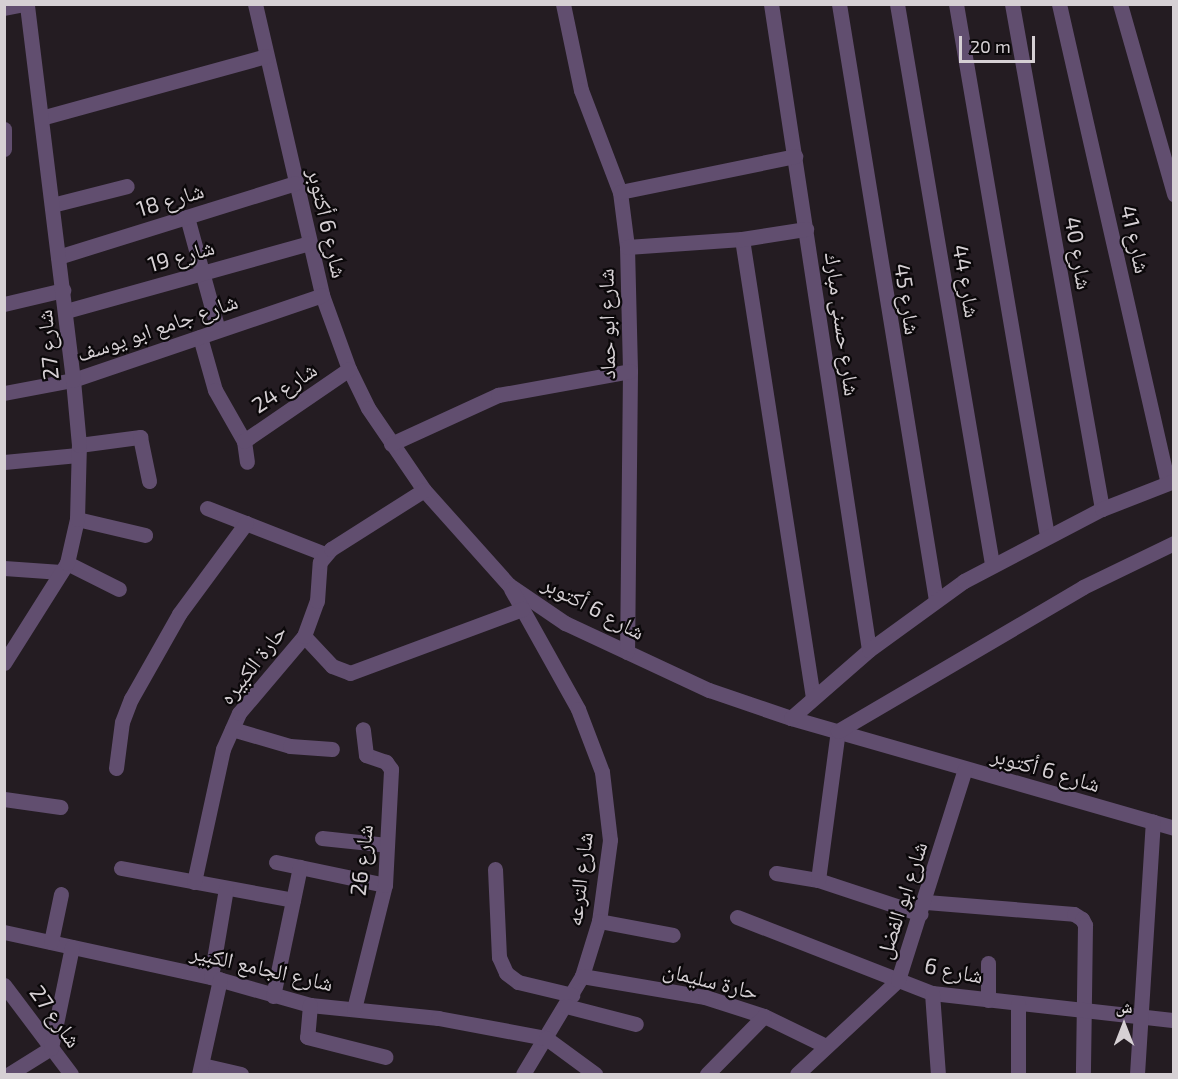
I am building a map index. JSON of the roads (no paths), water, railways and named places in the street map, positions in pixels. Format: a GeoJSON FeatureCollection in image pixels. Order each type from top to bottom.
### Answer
{"type":"FeatureCollection","features":[{"type":"Feature","properties":{"kind":"street"},"geometry":{"type":"LineString","coordinates":[[4,8],[26,4]]}},
{"type":"Feature","properties":{"kind":"street","name":"شارع 27"},"geometry":{"type":"LineString","coordinates":[[4,663],[64,568],[76,519],[79,450],[66,311],[26,4]]}},
{"type":"Feature","properties":{"kind":"street","name":"شارع 6 أكتوبر"},"geometry":{"type":"LineString","coordinates":[[255,4],[322,295],[349,369],[391,444],[424,490],[509,585],[565,623],[709,690],[791,718],[1173,828]]}},
{"type":"Feature","properties":{"kind":"street","name":"شارع ابو حماد"},"geometry":{"type":"LineString","coordinates":[[562,4],[581,90],[620,192],[627,247],[630,371],[627,652]]}},
{"type":"Feature","properties":{"kind":"street","name":"شارع حسنى مبارك"},"geometry":{"type":"LineString","coordinates":[[771,4],[869,650]]}},
{"type":"Feature","properties":{"kind":"street","name":"شارع 45"},"geometry":{"type":"LineString","coordinates":[[839,4],[936,600]]}},
{"type":"Feature","properties":{"kind":"street","name":"شارع 44"},"geometry":{"type":"LineString","coordinates":[[897,4],[992,564]]}},
{"type":"Feature","properties":{"kind":"street"},"geometry":{"type":"LineString","coordinates":[[956,4],[1047,536]]}},
{"type":"Feature","properties":{"kind":"street","name":"شارع 40"},"geometry":{"type":"LineString","coordinates":[[1012,4],[1102,509]]}},
{"type":"Feature","properties":{"kind":"street","name":"شارع 41"},"geometry":{"type":"LineString","coordinates":[[1059,4],[1171,482]]}},
{"type":"Feature","properties":{"kind":"street"},"geometry":{"type":"LineString","coordinates":[[1120,4],[1173,194]]}},
{"type":"Feature","properties":{"kind":"street"},"geometry":{"type":"LineString","coordinates":[[41,118],[266,56]]}},
{"type":"Feature","properties":{"kind":"street"},"geometry":{"type":"LineString","coordinates":[[4,129],[4,149]]}},
{"type":"Feature","properties":{"kind":"street"},"geometry":{"type":"LineString","coordinates":[[620,192],[795,156]]}},
{"type":"Feature","properties":{"kind":"street","name":"شارع 18"},"geometry":{"type":"LineString","coordinates":[[58,257],[296,183]]}},
{"type":"Feature","properties":{"kind":"street"},"geometry":{"type":"LineString","coordinates":[[52,205],[128,186]]}},
{"type":"Feature","properties":{"kind":"street"},"geometry":{"type":"LineString","coordinates":[[188,217],[218,330]]}},
{"type":"Feature","properties":{"kind":"street"},"geometry":{"type":"LineString","coordinates":[[627,247],[742,239],[806,229]]}},
{"type":"Feature","properties":{"kind":"street"},"geometry":{"type":"LineString","coordinates":[[742,239],[813,698]]}},
{"type":"Feature","properties":{"kind":"street","name":"شارع 19"},"geometry":{"type":"LineString","coordinates":[[66,311],[309,243]]}},
{"type":"Feature","properties":{"kind":"street"},"geometry":{"type":"LineString","coordinates":[[4,304],[63,290]]}},
{"type":"Feature","properties":{"kind":"street","name":"شارع جامع ابو يوسف"},"geometry":{"type":"LineString","coordinates":[[4,393],[73,380],[322,295]]}},
{"type":"Feature","properties":{"kind":"street"},"geometry":{"type":"LineString","coordinates":[[200,337],[215,390],[244,441],[247,462]]}},
{"type":"Feature","properties":{"kind":"street","name":"شارع 24"},"geometry":{"type":"LineString","coordinates":[[244,441],[349,369]]}},
{"type":"Feature","properties":{"kind":"street"},"geometry":{"type":"LineString","coordinates":[[391,444],[498,395],[630,371]]}},
{"type":"Feature","properties":{"kind":"street"},"geometry":{"type":"LineString","coordinates":[[4,462],[140,437],[149,481]]}},
{"type":"Feature","properties":{"kind":"street"},"geometry":{"type":"LineString","coordinates":[[791,718],[869,650],[936,600],[992,564],[1102,509],[1171,482]]}},
{"type":"Feature","properties":{"kind":"street"},"geometry":{"type":"LineString","coordinates":[[207,508],[325,554],[424,490]]}},
{"type":"Feature","properties":{"kind":"street"},"geometry":{"type":"LineString","coordinates":[[76,519],[145,535]]}},
{"type":"Feature","properties":{"kind":"street"},"geometry":{"type":"LineString","coordinates":[[116,768],[122,722],[131,699],[179,614],[246,523]]}},
{"type":"Feature","properties":{"kind":"street"},"geometry":{"type":"LineString","coordinates":[[818,880],[838,731],[1083,586],[1173,543]]}},
{"type":"Feature","properties":{"kind":"street","name":"حارة الكبيره"},"geometry":{"type":"LineString","coordinates":[[194,882],[223,749],[232,729],[262,681],[304,636],[317,601],[318,571],[325,554]]}},
{"type":"Feature","properties":{"kind":"street"},"geometry":{"type":"LineString","coordinates":[[4,568],[64,568],[119,589]]}},
{"type":"Feature","properties":{"kind":"street","name":"شارع الترعه"},"geometry":{"type":"LineString","coordinates":[[509,585],[578,709],[602,772],[610,840],[600,921],[582,976],[522,1074]]}},
{"type":"Feature","properties":{"kind":"street"},"geometry":{"type":"LineString","coordinates":[[304,636],[332,666],[350,673],[522,609]]}},
{"type":"Feature","properties":{"kind":"street"},"geometry":{"type":"LineString","coordinates":[[232,729],[290,746],[332,749]]}},
{"type":"Feature","properties":{"kind":"street","name":"شارع 26"},"geometry":{"type":"LineString","coordinates":[[354,1009],[385,885],[391,769],[386,762],[366,755],[363,729]]}},
{"type":"Feature","properties":{"kind":"street","name":"شارع ابو الفضل"},"geometry":{"type":"LineString","coordinates":[[797,1074],[824,1045],[898,980],[923,908],[965,769]]}},
{"type":"Feature","properties":{"kind":"street"},"geometry":{"type":"LineString","coordinates":[[4,799],[60,807]]}},
{"type":"Feature","properties":{"kind":"street"},"geometry":{"type":"LineString","coordinates":[[1137,1074],[1138,1016],[1153,822]]}},
{"type":"Feature","properties":{"kind":"street"},"geometry":{"type":"LineString","coordinates":[[322,837],[387,845]]}},
{"type":"Feature","properties":{"kind":"street"},"geometry":{"type":"LineString","coordinates":[[276,862],[385,885]]}},
{"type":"Feature","properties":{"kind":"street"},"geometry":{"type":"LineString","coordinates":[[273,996],[300,867]]}},
{"type":"Feature","properties":{"kind":"street"},"geometry":{"type":"LineString","coordinates":[[121,868],[292,900]]}},
{"type":"Feature","properties":{"kind":"street"},"geometry":{"type":"LineString","coordinates":[[495,869],[500,957],[506,973],[518,982],[636,1024]]}},
{"type":"Feature","properties":{"kind":"street"},"geometry":{"type":"LineString","coordinates":[[776,873],[818,880],[923,908],[1074,914],[1082,919],[1085,925],[1083,1074]]}},
{"type":"Feature","properties":{"kind":"street"},"geometry":{"type":"LineString","coordinates":[[226,888],[215,978],[200,1070],[241,1074]]}},
{"type":"Feature","properties":{"kind":"street"},"geometry":{"type":"LineString","coordinates":[[51,942],[61,894]]}},
{"type":"Feature","properties":{"kind":"street","name":"شارع 6"},"geometry":{"type":"LineString","coordinates":[[737,917],[932,993],[1173,1020]]}},
{"type":"Feature","properties":{"kind":"street"},"geometry":{"type":"LineString","coordinates":[[600,921],[673,935]]}},
{"type":"Feature","properties":{"kind":"street","name":"شارع الجامع الكبير"},"geometry":{"type":"LineString","coordinates":[[4,932],[215,978],[310,1005],[487,1025],[546,1038]]}},
{"type":"Feature","properties":{"kind":"street"},"geometry":{"type":"LineString","coordinates":[[9,1074],[51,1048],[72,947]]}},
{"type":"Feature","properties":{"kind":"street"},"geometry":{"type":"LineString","coordinates":[[987,1000],[988,963]]}},
{"type":"Feature","properties":{"kind":"street","name":"حارة سليمان"},"geometry":{"type":"LineString","coordinates":[[582,976],[705,997],[764,1016],[824,1045]]}},
{"type":"Feature","properties":{"kind":"street","name":"شارع 27"},"geometry":{"type":"LineString","coordinates":[[4,985],[71,1074]]}},
{"type":"Feature","properties":{"kind":"street"},"geometry":{"type":"LineString","coordinates":[[932,993],[938,1074]]}},
{"type":"Feature","properties":{"kind":"street"},"geometry":{"type":"LineString","coordinates":[[1018,1004],[1018,1074]]}},
{"type":"Feature","properties":{"kind":"street"},"geometry":{"type":"LineString","coordinates":[[310,1005],[307,1037],[386,1057]]}},
{"type":"Feature","properties":{"kind":"street"},"geometry":{"type":"LineString","coordinates":[[707,1074],[764,1016]]}},
{"type":"Feature","properties":{"kind":"street"},"geometry":{"type":"LineString","coordinates":[[546,1038],[595,1074]]}}]}
